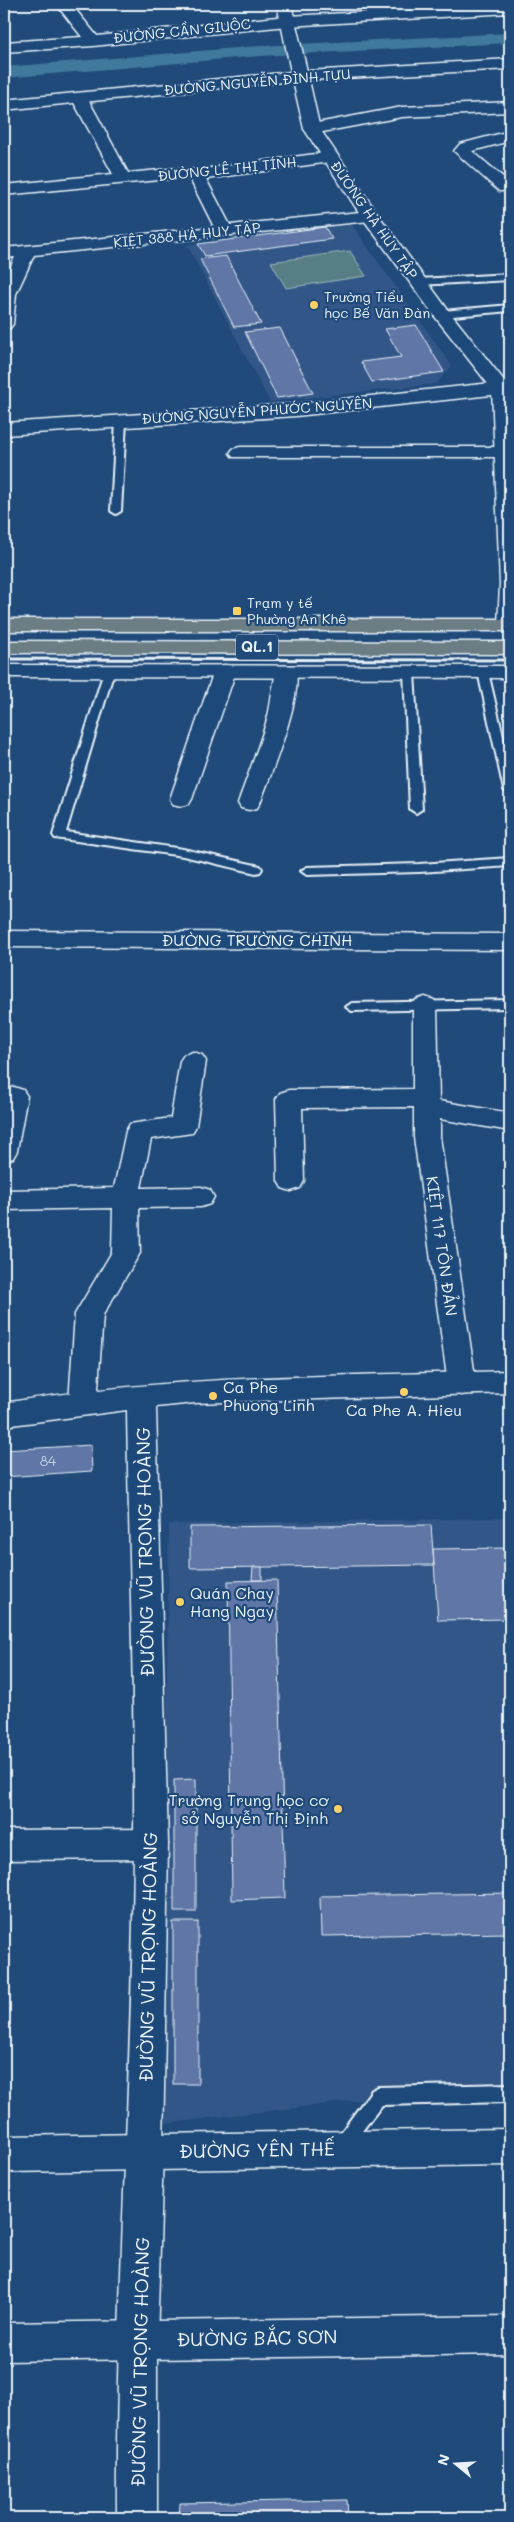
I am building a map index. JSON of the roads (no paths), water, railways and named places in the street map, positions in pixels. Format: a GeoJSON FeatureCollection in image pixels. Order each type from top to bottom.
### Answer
{"type":"FeatureCollection","features":[{"type":"Feature","properties":{"kind":"highway","name":"QL.1"},"geometry":{"type":"LineString","coordinates":[[4,625],[510,625]]}},
{"type":"Feature","properties":{"kind":"highway","name":"QL.1"},"geometry":{"type":"LineString","coordinates":[[4,647],[510,648]]}},
{"type":"Feature","properties":{"kind":"street"},"geometry":{"type":"LineString","coordinates":[[62,4],[93,41]]}},
{"type":"Feature","properties":{"kind":"street","name":"ĐƯỜNG HÀ HUY TẬP"},"geometry":{"type":"LineString","coordinates":[[284,4],[294,56],[312,129],[370,216],[442,314],[506,388]]}},
{"type":"Feature","properties":{"kind":"street","name":"ĐƯỜNG CẦN GIUỘC"},"geometry":{"type":"LineString","coordinates":[[4,47],[288,27],[435,8],[510,8]]}},
{"type":"Feature","properties":{"kind":"street","name":"ĐƯỜNG NGUYỄN ĐÌNH TỰU"},"geometry":{"type":"LineString","coordinates":[[4,105],[299,76],[510,64]]}},
{"type":"Feature","properties":{"kind":"street"},"geometry":{"type":"LineString","coordinates":[[80,98],[124,180]]}},
{"type":"Feature","properties":{"kind":"street"},"geometry":{"type":"LineString","coordinates":[[312,129],[402,112],[510,107]]}},
{"type":"Feature","properties":{"kind":"street"},"geometry":{"type":"LineString","coordinates":[[505,187],[462,151],[466,147],[510,136]]}},
{"type":"Feature","properties":{"kind":"street","name":"ĐƯỜNG LÊ THỊ TÍNH"},"geometry":{"type":"LineString","coordinates":[[4,190],[124,180],[180,173],[196,174],[330,157]]}},
{"type":"Feature","properties":{"kind":"street"},"geometry":{"type":"LineString","coordinates":[[196,174],[225,231]]}},
{"type":"Feature","properties":{"kind":"street","name":"KIỆT 388 HÀ HUY TẬP"},"geometry":{"type":"LineString","coordinates":[[4,253],[370,216]]}},
{"type":"Feature","properties":{"kind":"street"},"geometry":{"type":"LineString","coordinates":[[4,324],[7,294],[28,251]]}},
{"type":"Feature","properties":{"kind":"street"},"geometry":{"type":"LineString","coordinates":[[506,388],[504,453],[510,625]]}},
{"type":"Feature","properties":{"kind":"street","name":"ĐƯỜNG NGUYỄN PHƯỚC NGUYÊN"},"geometry":{"type":"LineString","coordinates":[[4,429],[296,410],[506,388]]}},
{"type":"Feature","properties":{"kind":"street"},"geometry":{"type":"LineString","coordinates":[[240,453],[504,453]]}},
{"type":"Feature","properties":{"kind":"street"},"geometry":{"type":"LineString","coordinates":[[4,671],[495,672]]}},
{"type":"Feature","properties":{"kind":"street"},"geometry":{"type":"LineString","coordinates":[[181,799],[225,671]]}},
{"type":"Feature","properties":{"kind":"street"},"geometry":{"type":"LineString","coordinates":[[249,804],[282,707],[287,689],[286,672]]}},
{"type":"Feature","properties":{"kind":"street","name":"ĐƯỜNG TRƯỜNG CHINH"},"geometry":{"type":"LineString","coordinates":[[4,938],[510,942]]}},
{"type":"Feature","properties":{"kind":"street","name":"KIỆT 117 TÔN ĐẢN"},"geometry":{"type":"LineString","coordinates":[[425,1006],[427,1137],[462,1384]]}},
{"type":"Feature","properties":{"kind":"street"},"geometry":{"type":"LineString","coordinates":[[83,1402],[89,1314],[126,1253],[126,1198],[139,1131],[183,1126],[192,1061]]}},
{"type":"Feature","properties":{"kind":"street"},"geometry":{"type":"LineString","coordinates":[[4,1151],[14,1096]]}},
{"type":"Feature","properties":{"kind":"street"},"geometry":{"type":"LineString","coordinates":[[291,1181],[288,1099],[427,1103],[510,1122]]}},
{"type":"Feature","properties":{"kind":"street"},"geometry":{"type":"LineString","coordinates":[[4,1200],[201,1197]]}},
{"type":"Feature","properties":{"kind":"street"},"geometry":{"type":"LineString","coordinates":[[4,1414],[83,1402],[195,1392],[510,1382]]}},
{"type":"Feature","properties":{"kind":"street","name":"ĐƯỜNG VŨ TRỌNG HOÀNG"},"geometry":{"type":"LineString","coordinates":[[137,2518],[138,2340],[145,2152],[151,1844],[141,1396]]}},
{"type":"Feature","properties":{"kind":"street"},"geometry":{"type":"LineString","coordinates":[[4,1845],[151,1844]]}},
{"type":"Feature","properties":{"kind":"street","name":"ĐƯỜNG YÊN THẾ"},"geometry":{"type":"LineString","coordinates":[[4,2154],[510,2147]]}},
{"type":"Feature","properties":{"kind":"street","name":"ĐƯỜNG BẮC SƠN"},"geometry":{"type":"LineString","coordinates":[[4,2342],[510,2335]]}},
{"type":"Feature","properties":{"kind":"lane"},"geometry":{"type":"LineString","coordinates":[[419,282],[510,277]]}},
{"type":"Feature","properties":{"kind":"lane"},"geometry":{"type":"LineString","coordinates":[[442,314],[510,308]]}},
{"type":"Feature","properties":{"kind":"lane"},"geometry":{"type":"LineString","coordinates":[[116,511],[120,421]]}},
{"type":"Feature","properties":{"kind":"lane"},"geometry":{"type":"LineString","coordinates":[[109,671],[59,835],[155,846],[219,858],[256,869]]}},
{"type":"Feature","properties":{"kind":"lane"},"geometry":{"type":"LineString","coordinates":[[409,672],[416,809]]}},
{"type":"Feature","properties":{"kind":"lane"},"geometry":{"type":"LineString","coordinates":[[495,672],[510,790]]}},
{"type":"Feature","properties":{"kind":"lane"},"geometry":{"type":"LineString","coordinates":[[307,871],[419,868],[510,862]]}},
{"type":"Feature","properties":{"kind":"lane"},"geometry":{"type":"LineString","coordinates":[[352,1007],[510,1004]]}},
{"type":"Feature","properties":{"kind":"lane"},"geometry":{"type":"LineString","coordinates":[[338,2149],[378,2096],[510,2093]]}},
{"type":"Feature","properties":{"kind":"waterway"},"geometry":{"type":"LineString","coordinates":[[4,73],[260,51],[510,38]]}},
{"type":"Feature","properties":{"kind":"railway"},"geometry":{"type":"LineString","coordinates":[[4,659],[510,660]]}},
{"type":"Feature","properties":{"kind":"place","name":"Trường Tiểu học Bế Văn Đàn"},"geometry":{"type":"Point","coordinates":[314,305]}},
{"type":"Feature","properties":{"kind":"place","name":"Trạm y tế Phường An Khê"},"geometry":{"type":"Point","coordinates":[237,611]}},
{"type":"Feature","properties":{"kind":"place","name":"Ca Phe A. Hieu"},"geometry":{"type":"Point","coordinates":[404,1392]}},
{"type":"Feature","properties":{"kind":"place","name":"Ca Phe Phuong Linh"},"geometry":{"type":"Point","coordinates":[213,1396]}},
{"type":"Feature","properties":{"kind":"place","name":"Quán Chay Hang Ngay"},"geometry":{"type":"Point","coordinates":[180,1602]}},
{"type":"Feature","properties":{"kind":"place","name":"Trường Trung học cơ sở Nguyễn Thị Định"},"geometry":{"type":"Point","coordinates":[338,1809]}}]}
